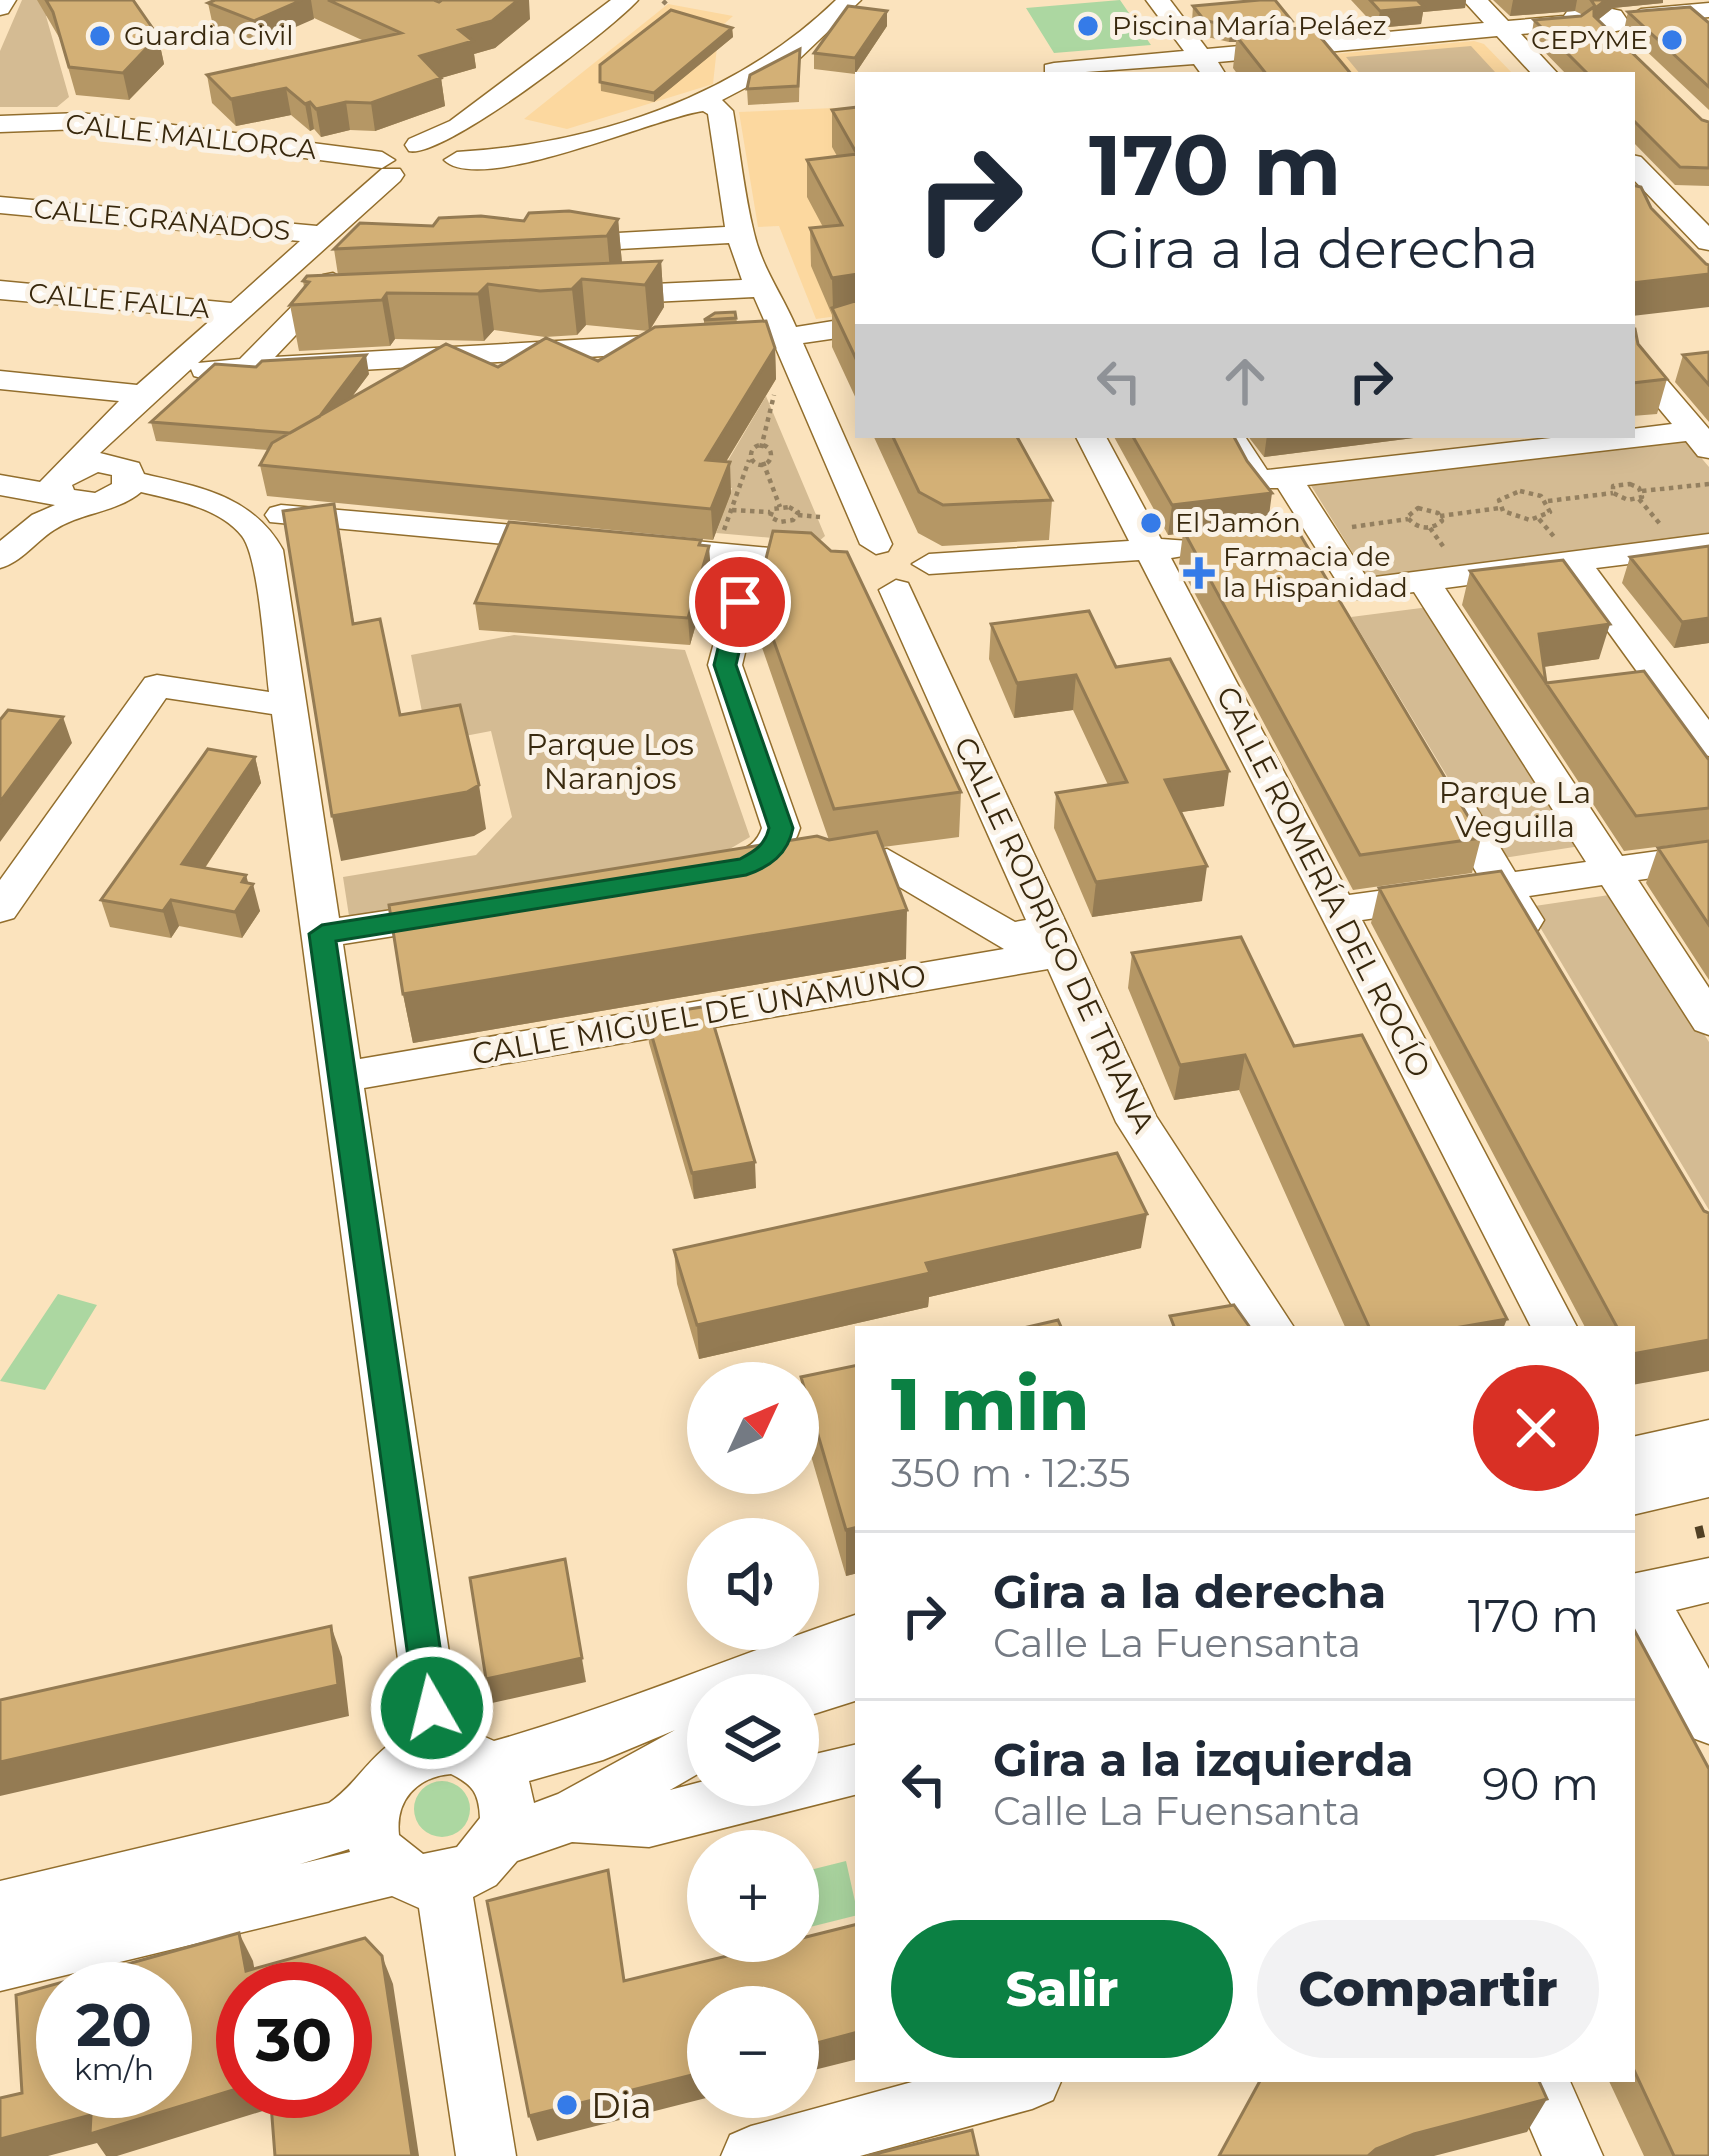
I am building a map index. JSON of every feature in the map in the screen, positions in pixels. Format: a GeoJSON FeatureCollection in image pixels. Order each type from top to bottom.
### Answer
{"type":"FeatureCollection","features":[{"type":"Feature","properties":{"kind":"street"},"geometry":{"type":"LineString","coordinates":[[0,558],[43,522],[70,490],[92,443],[324,235],[387,168],[392,152],[418,146],[459,126],[626,0]]}},
{"type":"Feature","properties":{"kind":"street"},"geometry":{"type":"LineString","coordinates":[[443,168],[533,154],[690,102],[780,60],[848,0]]}},
{"type":"Feature","properties":{"kind":"street"},"geometry":{"type":"LineString","coordinates":[[1158,0],[1207,66]]}},
{"type":"Feature","properties":{"kind":"street"},"geometry":{"type":"LineString","coordinates":[[1475,0],[1544,72]]}},
{"type":"Feature","properties":{"kind":"street"},"geometry":{"type":"LineString","coordinates":[[129,475],[130,446],[272,309],[443,168],[661,1]]}},
{"type":"Feature","properties":{"kind":"street"},"geometry":{"type":"LineString","coordinates":[[1054,70],[1207,66],[1315,46],[1596,21],[1690,7],[1709,32]]}},
{"type":"Feature","properties":{"kind":"street"},"geometry":{"type":"LineString","coordinates":[[1315,46],[1336,72]]}},
{"type":"Feature","properties":{"kind":"street","name":"CALLE RODRIGO DE TRIANA"},"geometry":{"type":"LineString","coordinates":[[690,102],[710,104],[720,111],[740,234],[759,288],[766,292],[786,337],[859,568],[1052,942],[1137,1122],[1271,1326]]}},
{"type":"Feature","properties":{"kind":"street","name":"CALLE MALLORCA"},"geometry":{"type":"LineString","coordinates":[[0,124],[82,121],[387,168],[443,168]]}},
{"type":"Feature","properties":{"kind":"street"},"geometry":{"type":"LineString","coordinates":[[418,146],[439,147],[443,168]]}},
{"type":"Feature","properties":{"kind":"street"},"geometry":{"type":"LineString","coordinates":[[1635,166],[1704,232]]}},
{"type":"Feature","properties":{"kind":"street","name":"CALLE GRANADOS"},"geometry":{"type":"LineString","coordinates":[[0,205],[324,235]]}},
{"type":"Feature","properties":{"kind":"street"},"geometry":{"type":"LineString","coordinates":[[1655,232],[1704,232]]}},
{"type":"Feature","properties":{"kind":"street"},"geometry":{"type":"LineString","coordinates":[[547,245],[740,234]]}},
{"type":"Feature","properties":{"kind":"street"},"geometry":{"type":"LineString","coordinates":[[250,366],[358,256]]}},
{"type":"Feature","properties":{"kind":"street"},"geometry":{"type":"LineString","coordinates":[[588,296],[759,288]]}},
{"type":"Feature","properties":{"kind":"street","name":"CALLE FALLA"},"geometry":{"type":"LineString","coordinates":[[0,290],[237,312]]}},
{"type":"Feature","properties":{"kind":"street"},"geometry":{"type":"LineString","coordinates":[[272,309],[352,308]]}},
{"type":"Feature","properties":{"kind":"street"},"geometry":{"type":"LineString","coordinates":[[205,370],[786,337],[855,326]]}},
{"type":"Feature","properties":{"kind":"street"},"geometry":{"type":"LineString","coordinates":[[1635,361],[1701,440]]}},
{"type":"Feature","properties":{"kind":"street"},"geometry":{"type":"LineString","coordinates":[[0,380],[144,395]]}},
{"type":"Feature","properties":{"kind":"street","name":"CALLE ROMERÍA DEL ROCÍO"},"geometry":{"type":"LineString","coordinates":[[1092,438],[1553,1326]]}},
{"type":"Feature","properties":{"kind":"street"},"geometry":{"type":"LineString","coordinates":[[1231,438],[1258,481],[1487,444],[1701,440]]}},
{"type":"Feature","properties":{"kind":"street"},"geometry":{"type":"LineString","coordinates":[[0,527],[110,463],[129,475],[215,504],[334,520],[756,556],[924,578],[929,564]]}},
{"type":"Feature","properties":{"kind":"street"},"geometry":{"type":"LineString","coordinates":[[1287,478],[1298,533],[1356,635]]}},
{"type":"Feature","properties":{"kind":"street"},"geometry":{"type":"LineString","coordinates":[[0,485],[70,490],[223,521],[267,550]]}},
{"type":"Feature","properties":{"kind":"street"},"geometry":{"type":"LineString","coordinates":[[215,504],[255,527],[267,550],[437,1751]]}},
{"type":"Feature","properties":{"kind":"street"},"geometry":{"type":"LineString","coordinates":[[267,550],[289,531],[334,520]]}},
{"type":"Feature","properties":{"kind":"street"},"geometry":{"type":"LineString","coordinates":[[1298,533],[1358,590],[1709,544]]}},
{"type":"Feature","properties":{"kind":"street"},"geometry":{"type":"LineString","coordinates":[[859,568],[911,547],[929,564],[1214,544]]}},
{"type":"Feature","properties":{"kind":"street"},"geometry":{"type":"LineString","coordinates":[[699,874],[746,866],[778,844],[781,828],[725,665],[756,556]]}},
{"type":"Feature","properties":{"kind":"street"},"geometry":{"type":"LineString","coordinates":[[1574,561],[1709,745]]}},
{"type":"Feature","properties":{"kind":"street"},"geometry":{"type":"LineString","coordinates":[[1423,580],[1709,1020]]}},
{"type":"Feature","properties":{"kind":"street"},"geometry":{"type":"LineString","coordinates":[[0,909],[157,686],[289,706]]}},
{"type":"Feature","properties":{"kind":"street"},"geometry":{"type":"LineString","coordinates":[[1429,759],[1542,950]]}},
{"type":"Feature","properties":{"kind":"street"},"geometry":{"type":"LineString","coordinates":[[770,850],[830,872],[887,862],[1009,937],[1052,942]]}},
{"type":"Feature","properties":{"kind":"street"},"geometry":{"type":"LineString","coordinates":[[1337,910],[1709,856]]}},
{"type":"Feature","properties":{"kind":"street"},"geometry":{"type":"LineString","coordinates":[[322,934],[490,907]]}},
{"type":"Feature","properties":{"kind":"street","name":"CALLE MIGUEL DE UNAMUNO"},"geometry":{"type":"LineString","coordinates":[[342,1077],[1052,942]]}},
{"type":"Feature","properties":{"kind":"street"},"geometry":{"type":"LineString","coordinates":[[1635,1457],[1709,1440]]}},
{"type":"Feature","properties":{"kind":"street"},"geometry":{"type":"LineString","coordinates":[[1635,1493],[1709,1476]]}},
{"type":"Feature","properties":{"kind":"street"},"geometry":{"type":"LineString","coordinates":[[1709,1580],[1637,1596],[1709,1720]]}},
{"type":"Feature","properties":{"kind":"street"},"geometry":{"type":"LineString","coordinates":[[492,1767],[603,1736],[751,1674],[855,1638]]}},
{"type":"Feature","properties":{"kind":"street"},"geometry":{"type":"LineString","coordinates":[[819,1688],[855,1677]]}},
{"type":"Feature","properties":{"kind":"street"},"geometry":{"type":"LineString","coordinates":[[0,1909],[261,1849],[344,1825],[371,1806],[394,1770],[425,1752],[476,1755],[492,1767],[509,1801],[500,1840]]}},
{"type":"Feature","properties":{"kind":"street"},"geometry":{"type":"LineString","coordinates":[[0,1963],[418,1875],[471,1870],[500,1840],[572,1816],[687,1752]]}},
{"type":"Feature","properties":{"kind":"street"},"geometry":{"type":"LineString","coordinates":[[572,1816],[649,1821],[855,1770]]}},
{"type":"Feature","properties":{"kind":"street"},"geometry":{"type":"LineString","coordinates":[[371,1806],[372,1842],[418,1875],[486,2156]]}},
{"type":"Feature","properties":{"kind":"street"},"geometry":{"type":"LineString","coordinates":[[751,2156],[1021,2082]]}},
{"type":"Feature","properties":{"kind":"street"},"geometry":{"type":"LineString","coordinates":[[1541,2082],[1573,2156]]}},
{"type":"Feature","properties":{"kind":"path"},"geometry":{"type":"LineString","coordinates":[[761,448],[774,395]]}},
{"type":"Feature","properties":{"kind":"path"},"geometry":{"type":"LineString","coordinates":[[723,534],[748,453],[761,448],[774,454],[763,462],[749,460]]}},
{"type":"Feature","properties":{"kind":"path"},"geometry":{"type":"LineString","coordinates":[[763,462],[780,507]]}},
{"type":"Feature","properties":{"kind":"path"},"geometry":{"type":"LineString","coordinates":[[1612,493],[1613,486],[1624,483],[1642,491],[1709,484]]}},
{"type":"Feature","properties":{"kind":"path"},"geometry":{"type":"LineString","coordinates":[[1547,501],[1550,512],[1531,520],[1510,516],[1498,500],[1510,492],[1531,493],[1547,501],[1612,493],[1634,500],[1642,491]]}},
{"type":"Feature","properties":{"kind":"path"},"geometry":{"type":"LineString","coordinates":[[732,510],[770,512],[780,507],[793,508],[798,515]]}},
{"type":"Feature","properties":{"kind":"path"},"geometry":{"type":"LineString","coordinates":[[1408,519],[1408,513],[1418,508],[1440,516],[1500,508]]}},
{"type":"Feature","properties":{"kind":"path"},"geometry":{"type":"LineString","coordinates":[[770,512],[780,522],[798,515],[820,517]]}},
{"type":"Feature","properties":{"kind":"path"},"geometry":{"type":"LineString","coordinates":[[1298,533],[1408,519],[1430,528],[1439,525],[1440,516]]}},
{"type":"Feature","properties":{"kind":"shaded area","name":"Piscina María Peláez"},"geometry":{"type":"Polygon","coordinates":[[[1120,0],[1151,45],[1054,53],[1026,8],[1120,0]]]}},
{"type":"Feature","properties":{"kind":"shaded area"},"geometry":{"type":"Polygon","coordinates":[[[668,4],[733,16],[703,43],[717,47],[713,84],[567,129],[524,119],[668,4]]]}},
{"type":"Feature","properties":{"kind":"shaded area"},"geometry":{"type":"Polygon","coordinates":[[[1474,41],[1484,44],[1511,72],[1350,72],[1335,54],[1474,41]]]}},
{"type":"Feature","properties":{"kind":"shaded area"},"geometry":{"type":"Polygon","coordinates":[[[855,107],[855,313],[816,319],[779,226],[758,227],[739,112],[855,107]]]}},
{"type":"Feature","properties":{"kind":"shaded area"},"geometry":{"type":"Polygon","coordinates":[[[58,1294],[97,1305],[45,1390],[0,1381],[58,1294]]]}},
{"type":"Feature","properties":{"kind":"shaded area"},"geometry":{"type":"Polygon","coordinates":[[[442,1781],[462,1789],[470,1809],[462,1829],[442,1837],[422,1829],[414,1809],[422,1789],[442,1781]]]}},
{"type":"Feature","properties":{"kind":"shaded area"},"geometry":{"type":"Polygon","coordinates":[[[846,1861],[855,1916],[819,1925],[819,1868],[846,1861]]]}},
{"type":"Feature","properties":{"kind":"green space"},"geometry":{"type":"Polygon","coordinates":[[[22,0],[129,0],[46,16],[69,97],[57,107],[0,107],[0,51],[22,0]]]}},
{"type":"Feature","properties":{"kind":"green space"},"geometry":{"type":"Polygon","coordinates":[[[1471,46],[1495,72],[1358,72],[1346,57],[1471,46]]]}},
{"type":"Feature","properties":{"kind":"green space"},"geometry":{"type":"Polygon","coordinates":[[[766,396],[825,536],[818,542],[716,533],[732,488],[713,486],[766,396]]]}},
{"type":"Feature","properties":{"kind":"green space"},"geometry":{"type":"Polygon","coordinates":[[[1686,440],[1709,467],[1709,537],[1369,579],[1310,484],[1686,440]]]}},
{"type":"Feature","properties":{"kind":"green space","name":"Parque La Veguilla"},"geometry":{"type":"Polygon","coordinates":[[[1429,607],[1587,845],[1497,859],[1351,617],[1429,607]]]}},
{"type":"Feature","properties":{"kind":"green space","name":"Parque Los Naranjos"},"geometry":{"type":"Polygon","coordinates":[[[514,635],[685,650],[750,837],[723,853],[349,916],[343,877],[476,855],[512,817],[491,731],[428,743],[411,655],[514,635]]]}},
{"type":"Feature","properties":{"kind":"green space","name":"Parque La Veguilla"},"geometry":{"type":"Polygon","coordinates":[[[1616,894],[1709,1042],[1709,1210],[1528,907],[1616,894]]]}},
{"type":"Feature","properties":{"kind":"building"},"geometry":{"type":"Polygon","coordinates":[[[46,0],[133,0],[158,36],[123,73],[69,67],[46,0]]]}},
{"type":"Feature","properties":{"kind":"building"},"geometry":{"type":"Polygon","coordinates":[[[302,0],[254,21],[208,3],[302,0]]]}},
{"type":"Feature","properties":{"kind":"building"},"geometry":{"type":"Polygon","coordinates":[[[328,0],[518,0],[492,21],[459,30],[473,41],[420,56],[441,78],[371,103],[346,102],[316,109],[286,88],[231,99],[207,75],[401,33],[328,0]]]}},
{"type":"Feature","properties":{"kind":"building"},"geometry":{"type":"Polygon","coordinates":[[[1275,0],[1292,21],[1231,27],[1204,20],[1193,6],[1275,0]]]}},
{"type":"Feature","properties":{"kind":"building"},"geometry":{"type":"Polygon","coordinates":[[[1370,0],[1417,0],[1424,7],[1380,11],[1370,0]]]}},
{"type":"Feature","properties":{"kind":"building"},"geometry":{"type":"Polygon","coordinates":[[[1591,0],[1606,0],[1594,9],[1594,16],[1709,122],[1709,168],[1680,167],[1635,122],[1635,72],[1586,72],[1534,20],[1581,16],[1595,6],[1591,0]]]}},
{"type":"Feature","properties":{"kind":"building"},"geometry":{"type":"Polygon","coordinates":[[[848,6],[887,11],[855,58],[814,53],[848,6]]]}},
{"type":"Feature","properties":{"kind":"building"},"geometry":{"type":"Polygon","coordinates":[[[1690,7],[1709,23],[1709,87],[1628,12],[1690,7]]]}},
{"type":"Feature","properties":{"kind":"building"},"geometry":{"type":"Polygon","coordinates":[[[671,10],[732,28],[654,93],[600,82],[600,65],[671,10]]]}},
{"type":"Feature","properties":{"kind":"building"},"geometry":{"type":"Polygon","coordinates":[[[1312,27],[1350,72],[1265,72],[1237,37],[1312,27]]]}},
{"type":"Feature","properties":{"kind":"building"},"geometry":{"type":"Polygon","coordinates":[[[800,49],[798,86],[747,89],[750,75],[800,49]]]}},
{"type":"Feature","properties":{"kind":"building"},"geometry":{"type":"Polygon","coordinates":[[[855,107],[855,150],[832,110],[855,107]]]}},
{"type":"Feature","properties":{"kind":"building"},"geometry":{"type":"Polygon","coordinates":[[[855,154],[855,274],[832,278],[810,228],[842,225],[807,160],[855,154]]]}},
{"type":"Feature","properties":{"kind":"building"},"geometry":{"type":"Polygon","coordinates":[[[1635,186],[1709,265],[1709,274],[1635,283],[1635,186]]]}},
{"type":"Feature","properties":{"kind":"building"},"geometry":{"type":"Polygon","coordinates":[[[569,211],[618,219],[607,236],[334,249],[360,223],[433,226],[439,218],[481,216],[524,221],[529,213],[569,211]]]}},
{"type":"Feature","properties":{"kind":"building"},"geometry":{"type":"Polygon","coordinates":[[[661,261],[645,285],[582,279],[572,289],[540,291],[488,284],[478,294],[387,293],[382,300],[290,305],[309,282],[303,281],[307,276],[661,261]]]}},
{"type":"Feature","properties":{"kind":"building"},"geometry":{"type":"Polygon","coordinates":[[[855,301],[855,357],[832,308],[855,301]]]}},
{"type":"Feature","properties":{"kind":"building"},"geometry":{"type":"Polygon","coordinates":[[[735,312],[736,318],[704,320],[715,313],[735,312]]]}},
{"type":"Feature","properties":{"kind":"building"},"geometry":{"type":"Polygon","coordinates":[[[766,321],[775,348],[706,460],[730,462],[711,509],[260,465],[272,443],[446,344],[498,367],[546,338],[598,361],[655,327],[766,321]]]}},
{"type":"Feature","properties":{"kind":"building"},"geometry":{"type":"Polygon","coordinates":[[[1635,329],[1638,344],[1667,379],[1635,383],[1635,329]]]}},
{"type":"Feature","properties":{"kind":"building"},"geometry":{"type":"Polygon","coordinates":[[[1709,352],[1709,385],[1683,355],[1709,352]]]}},
{"type":"Feature","properties":{"kind":"building"},"geometry":{"type":"Polygon","coordinates":[[[366,355],[320,416],[290,433],[151,422],[215,364],[256,367],[262,361],[366,355]]]}},
{"type":"Feature","properties":{"kind":"building"},"geometry":{"type":"Polygon","coordinates":[[[893,438],[1018,438],[1052,500],[943,505],[919,492],[893,438]]]}},
{"type":"Feature","properties":{"kind":"building"},"geometry":{"type":"Polygon","coordinates":[[[1134,438],[1235,438],[1272,493],[1172,505],[1134,438]]]}},
{"type":"Feature","properties":{"kind":"building"},"geometry":{"type":"Polygon","coordinates":[[[334,504],[353,624],[380,619],[400,715],[460,705],[479,785],[467,792],[332,816],[283,511],[334,504]]]}},
{"type":"Feature","properties":{"kind":"building"},"geometry":{"type":"Polygon","coordinates":[[[1289,516],[1481,838],[1360,855],[1183,530],[1289,516]]]}},
{"type":"Feature","properties":{"kind":"building"},"geometry":{"type":"Polygon","coordinates":[[[509,522],[701,540],[699,545],[709,546],[688,618],[475,603],[509,522]]]}},
{"type":"Feature","properties":{"kind":"building"},"geometry":{"type":"Polygon","coordinates":[[[773,531],[811,533],[831,551],[847,552],[961,792],[834,809],[757,594],[773,531]]]}},
{"type":"Feature","properties":{"kind":"building"},"geometry":{"type":"Polygon","coordinates":[[[1709,546],[1709,618],[1682,622],[1630,557],[1709,546]]]}},
{"type":"Feature","properties":{"kind":"building"},"geometry":{"type":"Polygon","coordinates":[[[1563,560],[1610,624],[1539,634],[1546,683],[1644,671],[1709,760],[1709,808],[1636,816],[1470,571],[1563,560]]]}},
{"type":"Feature","properties":{"kind":"building"},"geometry":{"type":"Polygon","coordinates":[[[1089,611],[1116,667],[1170,659],[1229,771],[1165,780],[1207,866],[1096,882],[1056,793],[1127,782],[1076,675],[1017,683],[991,624],[1089,611]]]}},
{"type":"Feature","properties":{"kind":"building"},"geometry":{"type":"Polygon","coordinates":[[[8,710],[63,717],[0,802],[0,720],[8,710]]]}},
{"type":"Feature","properties":{"kind":"building"},"geometry":{"type":"Polygon","coordinates":[[[208,749],[255,757],[182,864],[246,875],[242,882],[253,884],[235,912],[171,900],[163,911],[101,900],[208,749]]]}},
{"type":"Feature","properties":{"kind":"building"},"geometry":{"type":"Polygon","coordinates":[[[877,832],[907,910],[403,994],[389,905],[817,836],[829,840],[877,832]]]}},
{"type":"Feature","properties":{"kind":"building"},"geometry":{"type":"Polygon","coordinates":[[[1709,841],[1709,925],[1658,848],[1709,841]]]}},
{"type":"Feature","properties":{"kind":"building"},"geometry":{"type":"Polygon","coordinates":[[[1501,871],[1709,1213],[1709,1340],[1635,1353],[1635,1326],[1616,1326],[1379,888],[1501,871]]]}},
{"type":"Feature","properties":{"kind":"building"},"geometry":{"type":"Polygon","coordinates":[[[1241,937],[1294,1046],[1362,1035],[1507,1319],[1466,1326],[1369,1326],[1245,1055],[1180,1065],[1132,953],[1241,937]]]}},
{"type":"Feature","properties":{"kind":"building"},"geometry":{"type":"Polygon","coordinates":[[[708,1006],[755,1162],[692,1173],[646,1016],[708,1006]]]}},
{"type":"Feature","properties":{"kind":"building"},"geometry":{"type":"Polygon","coordinates":[[[1117,1153],[1147,1214],[926,1263],[930,1273],[697,1325],[674,1250],[1117,1153]]]}},
{"type":"Feature","properties":{"kind":"building"},"geometry":{"type":"Polygon","coordinates":[[[1234,1305],[1249,1326],[1174,1326],[1170,1316],[1234,1305]]]}},
{"type":"Feature","properties":{"kind":"building"},"geometry":{"type":"Polygon","coordinates":[[[855,1366],[855,1528],[846,1530],[819,1438],[819,1373],[855,1366]]]}},
{"type":"Feature","properties":{"kind":"building"},"geometry":{"type":"Polygon","coordinates":[[[565,1559],[582,1658],[486,1679],[470,1578],[565,1559]]]}},
{"type":"Feature","properties":{"kind":"building"},"geometry":{"type":"Polygon","coordinates":[[[331,1626],[338,1685],[0,1762],[0,1700],[331,1626]]]}},
{"type":"Feature","properties":{"kind":"building"},"geometry":{"type":"Polygon","coordinates":[[[1635,1632],[1709,1769],[1709,2156],[1674,2156],[1635,2072],[1635,1632]]]}},
{"type":"Feature","properties":{"kind":"building"},"geometry":{"type":"Polygon","coordinates":[[[608,1870],[624,1981],[702,1962],[819,1962],[819,1934],[855,1925],[855,2033],[819,2042],[819,1986],[687,1986],[687,2076],[529,2116],[487,1901],[608,1870]]]}},
{"type":"Feature","properties":{"kind":"building"},"geometry":{"type":"Polygon","coordinates":[[[239,1933],[244,1962],[216,1962],[216,2095],[192,2103],[192,1962],[135,1962],[239,1933]]]}},
{"type":"Feature","properties":{"kind":"building"},"geometry":{"type":"Polygon","coordinates":[[[365,1938],[382,1956],[412,2156],[275,2156],[272,2118],[372,2118],[372,1962],[278,1962],[365,1938]]]}},
{"type":"Feature","properties":{"kind":"building"},"geometry":{"type":"Polygon","coordinates":[[[36,1989],[36,2118],[80,2118],[0,2139],[0,2098],[22,2093],[16,1995],[36,1989]]]}},
{"type":"Feature","properties":{"kind":"building"},"geometry":{"type":"Polygon","coordinates":[[[1259,2082],[1539,2082],[1547,2099],[1414,2134],[1368,2156],[1219,2156],[1259,2082]]]}},
{"type":"Feature","properties":{"kind":"building"},"geometry":{"type":"Polygon","coordinates":[[[91,2118],[142,2118],[90,2134],[91,2118]]]}},
{"type":"Feature","properties":{"kind":"building"},"geometry":{"type":"Polygon","coordinates":[[[972,2130],[978,2156],[867,2156],[972,2130]]]}},
{"type":"Feature","properties":{"kind":"railway"},"geometry":{"type":"LineString","coordinates":[[1696,1533],[1709,1530]]}},
{"type":"Feature","properties":{"kind":"place","name":"Piscina María Peláez"},"geometry":{"type":"Point","coordinates":[1088,26]}},
{"type":"Feature","properties":{"kind":"place","name":"Guardia Civil"},"geometry":{"type":"Point","coordinates":[100,36]}},
{"type":"Feature","properties":{"kind":"place","name":"CEPYME"},"geometry":{"type":"Point","coordinates":[1672,40]}},
{"type":"Feature","properties":{"kind":"place","name":"El Jamón"},"geometry":{"type":"Point","coordinates":[1151,523]}},
{"type":"Feature","properties":{"kind":"place","name":"Farmacia de la Hispanidad"},"geometry":{"type":"Point","coordinates":[1199,573]}},
{"type":"Feature","properties":{"kind":"place","name":"Dia"},"geometry":{"type":"Point","coordinates":[567,2105]}},
{"type":"Feature","properties":{"kind":"route"},"geometry":{"type":"LineString","coordinates":[[432,1708],[322,934],[746,866],[761,859],[778,844],[781,828],[725,665],[740,602]]}}]}
